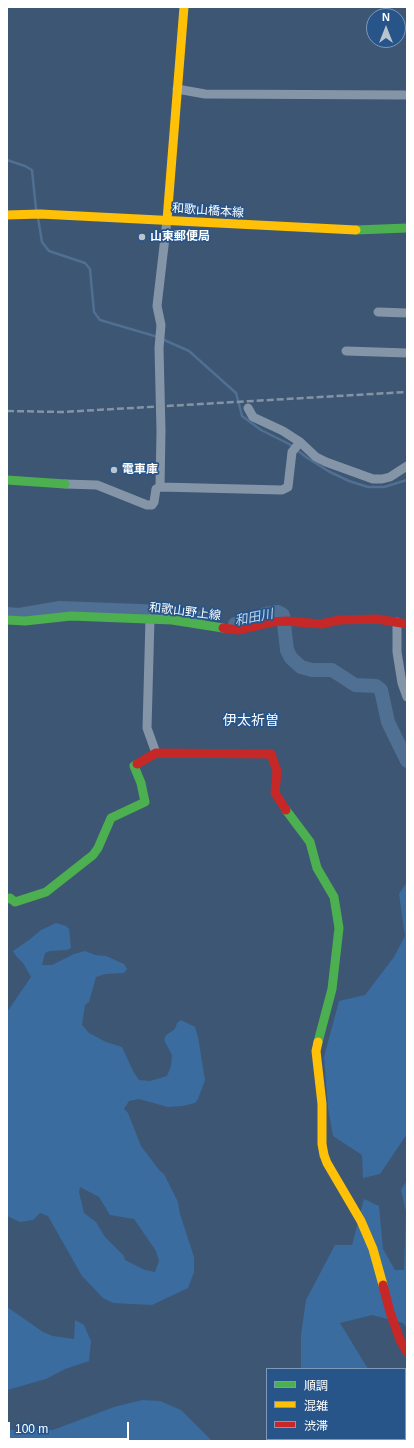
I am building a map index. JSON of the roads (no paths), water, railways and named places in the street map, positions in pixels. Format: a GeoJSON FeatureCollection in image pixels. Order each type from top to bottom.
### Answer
{"type":"FeatureCollection","features":[{"type":"Feature","properties":{"kind":"street"},"geometry":{"type":"LineString","coordinates":[[7,480],[97,485],[147,505],[152,505],[154,502],[156,489],[160,486],[161,425],[159,348],[161,325],[157,306],[166,220],[184,7]]}},
{"type":"Feature","properties":{"kind":"street"},"geometry":{"type":"LineString","coordinates":[[177,89],[205,94],[407,95]]}},
{"type":"Feature","properties":{"kind":"street","name":"和歌山橋本線"},"geometry":{"type":"LineString","coordinates":[[7,215],[40,214],[348,230],[407,228]]}},
{"type":"Feature","properties":{"kind":"street"},"geometry":{"type":"LineString","coordinates":[[378,312],[407,313]]}},
{"type":"Feature","properties":{"kind":"street"},"geometry":{"type":"LineString","coordinates":[[346,350],[407,353]]}},
{"type":"Feature","properties":{"kind":"street"},"geometry":{"type":"LineString","coordinates":[[248,408],[253,417],[283,431],[300,442],[316,457],[326,462],[373,479],[390,477],[407,466]]}},
{"type":"Feature","properties":{"kind":"street"},"geometry":{"type":"LineString","coordinates":[[160,486],[282,490],[288,488],[292,452],[300,442]]}},
{"type":"Feature","properties":{"kind":"street","name":"和歌山野上線"},"geometry":{"type":"LineString","coordinates":[[7,620],[71,616],[150,619],[190,622],[238,630],[285,621],[321,624],[339,620],[377,619],[407,624]]}},
{"type":"Feature","properties":{"kind":"street"},"geometry":{"type":"LineString","coordinates":[[150,619],[147,728],[156,753]]}},
{"type":"Feature","properties":{"kind":"street"},"geometry":{"type":"LineString","coordinates":[[397,622],[397,652],[402,684],[407,697]]}},
{"type":"Feature","properties":{"kind":"street"},"geometry":{"type":"LineString","coordinates":[[7,899],[10,898],[15,902],[46,892],[93,855],[98,848],[111,818],[145,802],[141,783],[134,766],[156,753],[271,754],[277,771],[275,793],[282,805],[310,842],[317,868],[334,898],[339,928],[332,989],[316,1051],[322,1104],[322,1144],[327,1163],[361,1221],[373,1249],[390,1312],[400,1340],[407,1352]]}},
{"type":"Feature","properties":{"kind":"waterway"},"geometry":{"type":"LineString","coordinates":[[7,160],[32,170],[36,209]]}},
{"type":"Feature","properties":{"kind":"waterway"},"geometry":{"type":"LineString","coordinates":[[38,218],[42,242],[49,251],[85,263],[90,269],[94,312],[100,320],[158,337]]}},
{"type":"Feature","properties":{"kind":"waterway"},"geometry":{"type":"LineString","coordinates":[[162,339],[189,351],[236,393],[242,416],[261,430],[289,444],[328,471],[349,481],[368,487],[384,487],[407,480]]}},
{"type":"Feature","properties":{"kind":"waterway","name":"和田川"},"geometry":{"type":"LineString","coordinates":[[7,614],[19,615],[60,608],[166,612],[199,618]]}},
{"type":"Feature","properties":{"kind":"waterway","name":"和田川"},"geometry":{"type":"LineString","coordinates":[[235,624],[254,619],[265,614],[278,612],[283,615],[287,650],[291,658],[301,667],[312,670],[332,670],[355,685],[376,686],[381,690],[388,722],[407,761]]}},
{"type":"Feature","properties":{"kind":"railway"},"geometry":{"type":"LineString","coordinates":[[7,411],[63,412],[407,392]]}},
{"type":"Feature","properties":{"kind":"place","name":"山東郵便局"},"geometry":{"type":"Point","coordinates":[142,237]}},
{"type":"Feature","properties":{"kind":"place","name":"電車庫"},"geometry":{"type":"Point","coordinates":[114,470]}},
{"type":"Feature","properties":{"kind":"district","name":"伊太祈曽"},"geometry":{"type":"Point","coordinates":[251,721]}}]}
